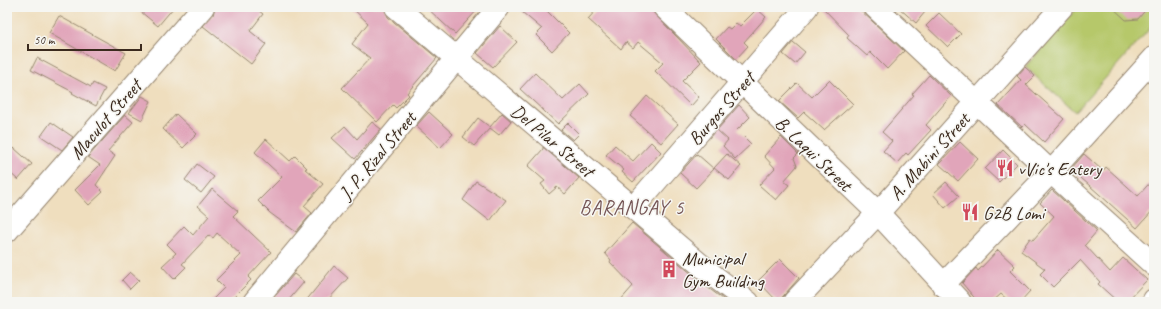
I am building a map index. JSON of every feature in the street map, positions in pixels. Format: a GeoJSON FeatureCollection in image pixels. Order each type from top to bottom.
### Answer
{"type":"FeatureCollection","features":[{"type":"Feature","properties":{"kind":"street","name":"Maculot Street"},"geometry":{"type":"LineString","coordinates":[[7,232],[203,7]]}},
{"type":"Feature","properties":{"kind":"street","name":"Del Pilar Street"},"geometry":{"type":"LineString","coordinates":[[396,7],[748,302]]}},
{"type":"Feature","properties":{"kind":"street","name":"J. P. Rizal Street"},"geometry":{"type":"LineString","coordinates":[[254,302],[499,7]]}},
{"type":"Feature","properties":{"kind":"street","name":"B. Laqui Street"},"geometry":{"type":"LineString","coordinates":[[664,7],[742,84],[878,213],[960,302]]}},
{"type":"Feature","properties":{"kind":"street","name":"Burgos Street"},"geometry":{"type":"LineString","coordinates":[[634,208],[807,7]]}},
{"type":"Feature","properties":{"kind":"street"},"geometry":{"type":"LineString","coordinates":[[875,7],[1051,172],[1154,265]]}},
{"type":"Feature","properties":{"kind":"street","name":"A. Mabini Street"},"geometry":{"type":"LineString","coordinates":[[794,302],[878,213],[1062,7]]}},
{"type":"Feature","properties":{"kind":"street"},"geometry":{"type":"LineString","coordinates":[[943,285],[1051,172],[1154,58]]}},
{"type":"Feature","properties":{"kind":"green space"},"geometry":{"type":"Polygon","coordinates":[[[1078,7],[1154,7],[1154,24],[1075,112],[1025,67],[1078,7]]]}},
{"type":"Feature","properties":{"kind":"building"},"geometry":{"type":"Polygon","coordinates":[[[135,7],[174,7],[158,26],[135,7]]]}},
{"type":"Feature","properties":{"kind":"building"},"geometry":{"type":"Polygon","coordinates":[[[215,7],[254,7],[263,14],[250,31],[266,44],[251,64],[203,26],[213,15],[215,7]]]}},
{"type":"Feature","properties":{"kind":"building"},"geometry":{"type":"Polygon","coordinates":[[[351,7],[384,7],[388,17],[437,58],[407,93],[409,95],[396,108],[393,105],[377,122],[342,88],[370,58],[352,44],[368,23],[351,7]]]}},
{"type":"Feature","properties":{"kind":"building"},"geometry":{"type":"Polygon","coordinates":[[[426,7],[480,7],[455,34],[426,7]]]}},
{"type":"Feature","properties":{"kind":"building"},"geometry":{"type":"Polygon","coordinates":[[[516,7],[543,7],[569,33],[552,51],[536,35],[542,29],[516,7]]]}},
{"type":"Feature","properties":{"kind":"building"},"geometry":{"type":"Polygon","coordinates":[[[599,7],[648,7],[701,62],[682,81],[699,97],[691,106],[655,71],[663,63],[638,42],[633,48],[626,42],[621,49],[588,19],[599,7]]]}},
{"type":"Feature","properties":{"kind":"building"},"geometry":{"type":"Polygon","coordinates":[[[822,7],[857,7],[904,51],[887,69],[870,52],[867,56],[847,38],[849,35],[822,7]]]}},
{"type":"Feature","properties":{"kind":"building"},"geometry":{"type":"Polygon","coordinates":[[[898,7],[919,7],[925,12],[916,23],[898,7]]]}},
{"type":"Feature","properties":{"kind":"building"},"geometry":{"type":"Polygon","coordinates":[[[1112,7],[1148,7],[1138,19],[1126,20],[1112,7]]]}},
{"type":"Feature","properties":{"kind":"building"},"geometry":{"type":"Polygon","coordinates":[[[757,9],[766,17],[744,42],[748,46],[736,59],[716,39],[727,27],[730,29],[736,23],[740,26],[757,9]]]}},
{"type":"Feature","properties":{"kind":"building"},"geometry":{"type":"Polygon","coordinates":[[[939,13],[961,34],[948,47],[926,26],[939,13]]]}},
{"type":"Feature","properties":{"kind":"building"},"geometry":{"type":"Polygon","coordinates":[[[59,16],[126,53],[115,71],[49,33],[59,16]]]}},
{"type":"Feature","properties":{"kind":"building"},"geometry":{"type":"Polygon","coordinates":[[[500,26],[517,42],[493,67],[477,53],[500,26]]]}},
{"type":"Feature","properties":{"kind":"building"},"geometry":{"type":"Polygon","coordinates":[[[793,42],[805,52],[795,64],[783,54],[793,42]]]}},
{"type":"Feature","properties":{"kind":"building"},"geometry":{"type":"Polygon","coordinates":[[[37,58],[91,87],[93,83],[105,89],[96,106],[31,70],[37,58]]]}},
{"type":"Feature","properties":{"kind":"building"},"geometry":{"type":"Polygon","coordinates":[[[1025,67],[1035,76],[1026,85],[1064,119],[1044,142],[1025,124],[1022,127],[998,105],[1021,80],[1017,76],[1025,67]]]}},
{"type":"Feature","properties":{"kind":"building"},"geometry":{"type":"Polygon","coordinates":[[[535,73],[563,100],[580,84],[589,94],[558,124],[520,89],[535,73]]]}},
{"type":"Feature","properties":{"kind":"building"},"geometry":{"type":"Polygon","coordinates":[[[929,75],[951,96],[926,125],[931,130],[908,155],[906,153],[897,163],[883,151],[892,141],[882,132],[929,75]]]}},
{"type":"Feature","properties":{"kind":"building"},"geometry":{"type":"Polygon","coordinates":[[[829,80],[853,104],[824,130],[804,112],[798,118],[779,101],[797,83],[812,97],[829,80]]]}},
{"type":"Feature","properties":{"kind":"building"},"geometry":{"type":"Polygon","coordinates":[[[142,96],[151,101],[142,120],[129,113],[142,96]]]}},
{"type":"Feature","properties":{"kind":"building"},"geometry":{"type":"Polygon","coordinates":[[[647,96],[678,124],[661,143],[630,116],[647,96]]]}},
{"type":"Feature","properties":{"kind":"building"},"geometry":{"type":"Polygon","coordinates":[[[739,105],[750,117],[737,130],[751,144],[735,159],[723,146],[728,140],[717,130],[739,105]]]}},
{"type":"Feature","properties":{"kind":"building"},"geometry":{"type":"Polygon","coordinates":[[[429,112],[453,134],[440,148],[416,126],[429,112]]]}},
{"type":"Feature","properties":{"kind":"building"},"geometry":{"type":"Polygon","coordinates":[[[502,113],[511,121],[499,135],[490,128],[474,146],[463,137],[478,118],[490,127],[502,113]]]}},
{"type":"Feature","properties":{"kind":"building"},"geometry":{"type":"Polygon","coordinates":[[[176,114],[197,134],[183,148],[163,129],[176,114]]]}},
{"type":"Feature","properties":{"kind":"building"},"geometry":{"type":"Polygon","coordinates":[[[125,115],[133,122],[108,151],[115,156],[96,185],[103,192],[89,205],[75,190],[100,165],[88,157],[125,115]]]}},
{"type":"Feature","properties":{"kind":"building"},"geometry":{"type":"Polygon","coordinates":[[[51,122],[73,137],[62,150],[41,136],[51,122]]]}},
{"type":"Feature","properties":{"kind":"building"},"geometry":{"type":"Polygon","coordinates":[[[372,122],[381,129],[355,159],[332,138],[345,126],[357,139],[372,122]]]}},
{"type":"Feature","properties":{"kind":"building"},"geometry":{"type":"Polygon","coordinates":[[[568,123],[579,134],[573,140],[561,130],[568,123]]]}},
{"type":"Feature","properties":{"kind":"building"},"geometry":{"type":"Polygon","coordinates":[[[781,137],[798,154],[794,158],[797,166],[784,181],[789,185],[776,200],[759,185],[775,168],[764,156],[781,137]]]}},
{"type":"Feature","properties":{"kind":"building"},"geometry":{"type":"Polygon","coordinates":[[[266,139],[290,161],[295,156],[307,168],[305,169],[323,184],[304,206],[312,213],[296,232],[270,213],[258,201],[282,177],[255,152],[266,139]]]}},
{"type":"Feature","properties":{"kind":"building"},"geometry":{"type":"Polygon","coordinates":[[[651,142],[661,152],[633,182],[622,172],[624,170],[606,155],[615,145],[633,161],[651,142]]]}},
{"type":"Feature","properties":{"kind":"building"},"geometry":{"type":"Polygon","coordinates":[[[960,142],[978,159],[958,181],[939,164],[960,142]]]}},
{"type":"Feature","properties":{"kind":"building"},"geometry":{"type":"Polygon","coordinates":[[[543,147],[579,178],[565,194],[557,187],[549,194],[541,184],[545,181],[528,166],[543,149],[543,147]]]}},
{"type":"Feature","properties":{"kind":"building"},"geometry":{"type":"Polygon","coordinates":[[[14,148],[32,164],[18,180],[7,170],[7,155],[14,148]]]}},
{"type":"Feature","properties":{"kind":"building"},"geometry":{"type":"Polygon","coordinates":[[[1003,150],[1017,164],[999,182],[985,169],[1003,150]]]}},
{"type":"Feature","properties":{"kind":"building"},"geometry":{"type":"Polygon","coordinates":[[[697,154],[714,169],[696,188],[680,173],[697,154]]]}},
{"type":"Feature","properties":{"kind":"building"},"geometry":{"type":"Polygon","coordinates":[[[727,154],[741,166],[729,180],[714,168],[727,154]]]}},
{"type":"Feature","properties":{"kind":"building"},"geometry":{"type":"Polygon","coordinates":[[[1084,154],[1103,171],[1106,167],[1138,196],[1154,178],[1154,209],[1137,228],[1071,169],[1084,154]]]}},
{"type":"Feature","properties":{"kind":"building"},"geometry":{"type":"Polygon","coordinates":[[[197,164],[214,177],[201,193],[185,180],[197,164]]]}},
{"type":"Feature","properties":{"kind":"building"},"geometry":{"type":"Polygon","coordinates":[[[476,181],[506,200],[490,221],[463,200],[476,181]]]}},
{"type":"Feature","properties":{"kind":"building"},"geometry":{"type":"Polygon","coordinates":[[[946,182],[959,196],[945,208],[933,194],[946,182]]]}},
{"type":"Feature","properties":{"kind":"building"},"geometry":{"type":"Polygon","coordinates":[[[212,189],[238,211],[233,216],[271,252],[248,277],[251,280],[229,302],[210,302],[224,288],[216,280],[241,255],[217,233],[213,238],[209,235],[182,264],[186,267],[174,279],[162,266],[176,253],[167,244],[184,226],[193,235],[209,216],[198,206],[212,189]]]}},
{"type":"Feature","properties":{"kind":"building"},"geometry":{"type":"Polygon","coordinates":[[[1052,190],[1097,231],[1085,245],[1110,272],[1123,258],[1147,280],[1126,302],[1118,302],[1098,284],[1100,282],[1080,260],[1053,287],[1040,274],[1045,269],[1021,251],[1030,238],[1033,240],[1054,216],[1040,203],[1052,190]]]}},
{"type":"Feature","properties":{"kind":"building"},"geometry":{"type":"Polygon","coordinates":[[[632,223],[707,287],[727,302],[619,302],[633,286],[610,262],[611,260],[605,253],[632,223]]]}},
{"type":"Feature","properties":{"kind":"building"},"geometry":{"type":"Polygon","coordinates":[[[998,250],[1015,266],[1010,271],[1030,291],[1020,302],[1010,302],[1001,294],[992,302],[978,302],[962,283],[976,268],[978,271],[998,250]]]}},
{"type":"Feature","properties":{"kind":"building"},"geometry":{"type":"Polygon","coordinates":[[[780,259],[799,278],[778,302],[758,281],[780,259]]]}},
{"type":"Feature","properties":{"kind":"building"},"geometry":{"type":"Polygon","coordinates":[[[334,266],[348,278],[326,302],[305,302],[334,266]]]}},
{"type":"Feature","properties":{"kind":"building"},"geometry":{"type":"Polygon","coordinates":[[[130,272],[139,280],[130,289],[122,280],[130,272]]]}},
{"type":"Feature","properties":{"kind":"building"},"geometry":{"type":"Polygon","coordinates":[[[294,274],[304,282],[287,302],[270,302],[294,274]]]}},
{"type":"Feature","properties":{"kind":"place","name":"vVic's Eatery"},"geometry":{"type":"Point","coordinates":[1005,168]}},
{"type":"Feature","properties":{"kind":"place","name":"G2B Lomi"},"geometry":{"type":"Point","coordinates":[970,212]}},
{"type":"Feature","properties":{"kind":"place","name":"Municipal Gym Building"},"geometry":{"type":"Point","coordinates":[669,269]}},
{"type":"Feature","properties":{"kind":"district","name":"BARANGAY 5"},"geometry":{"type":"Point","coordinates":[632,207]}}]}
